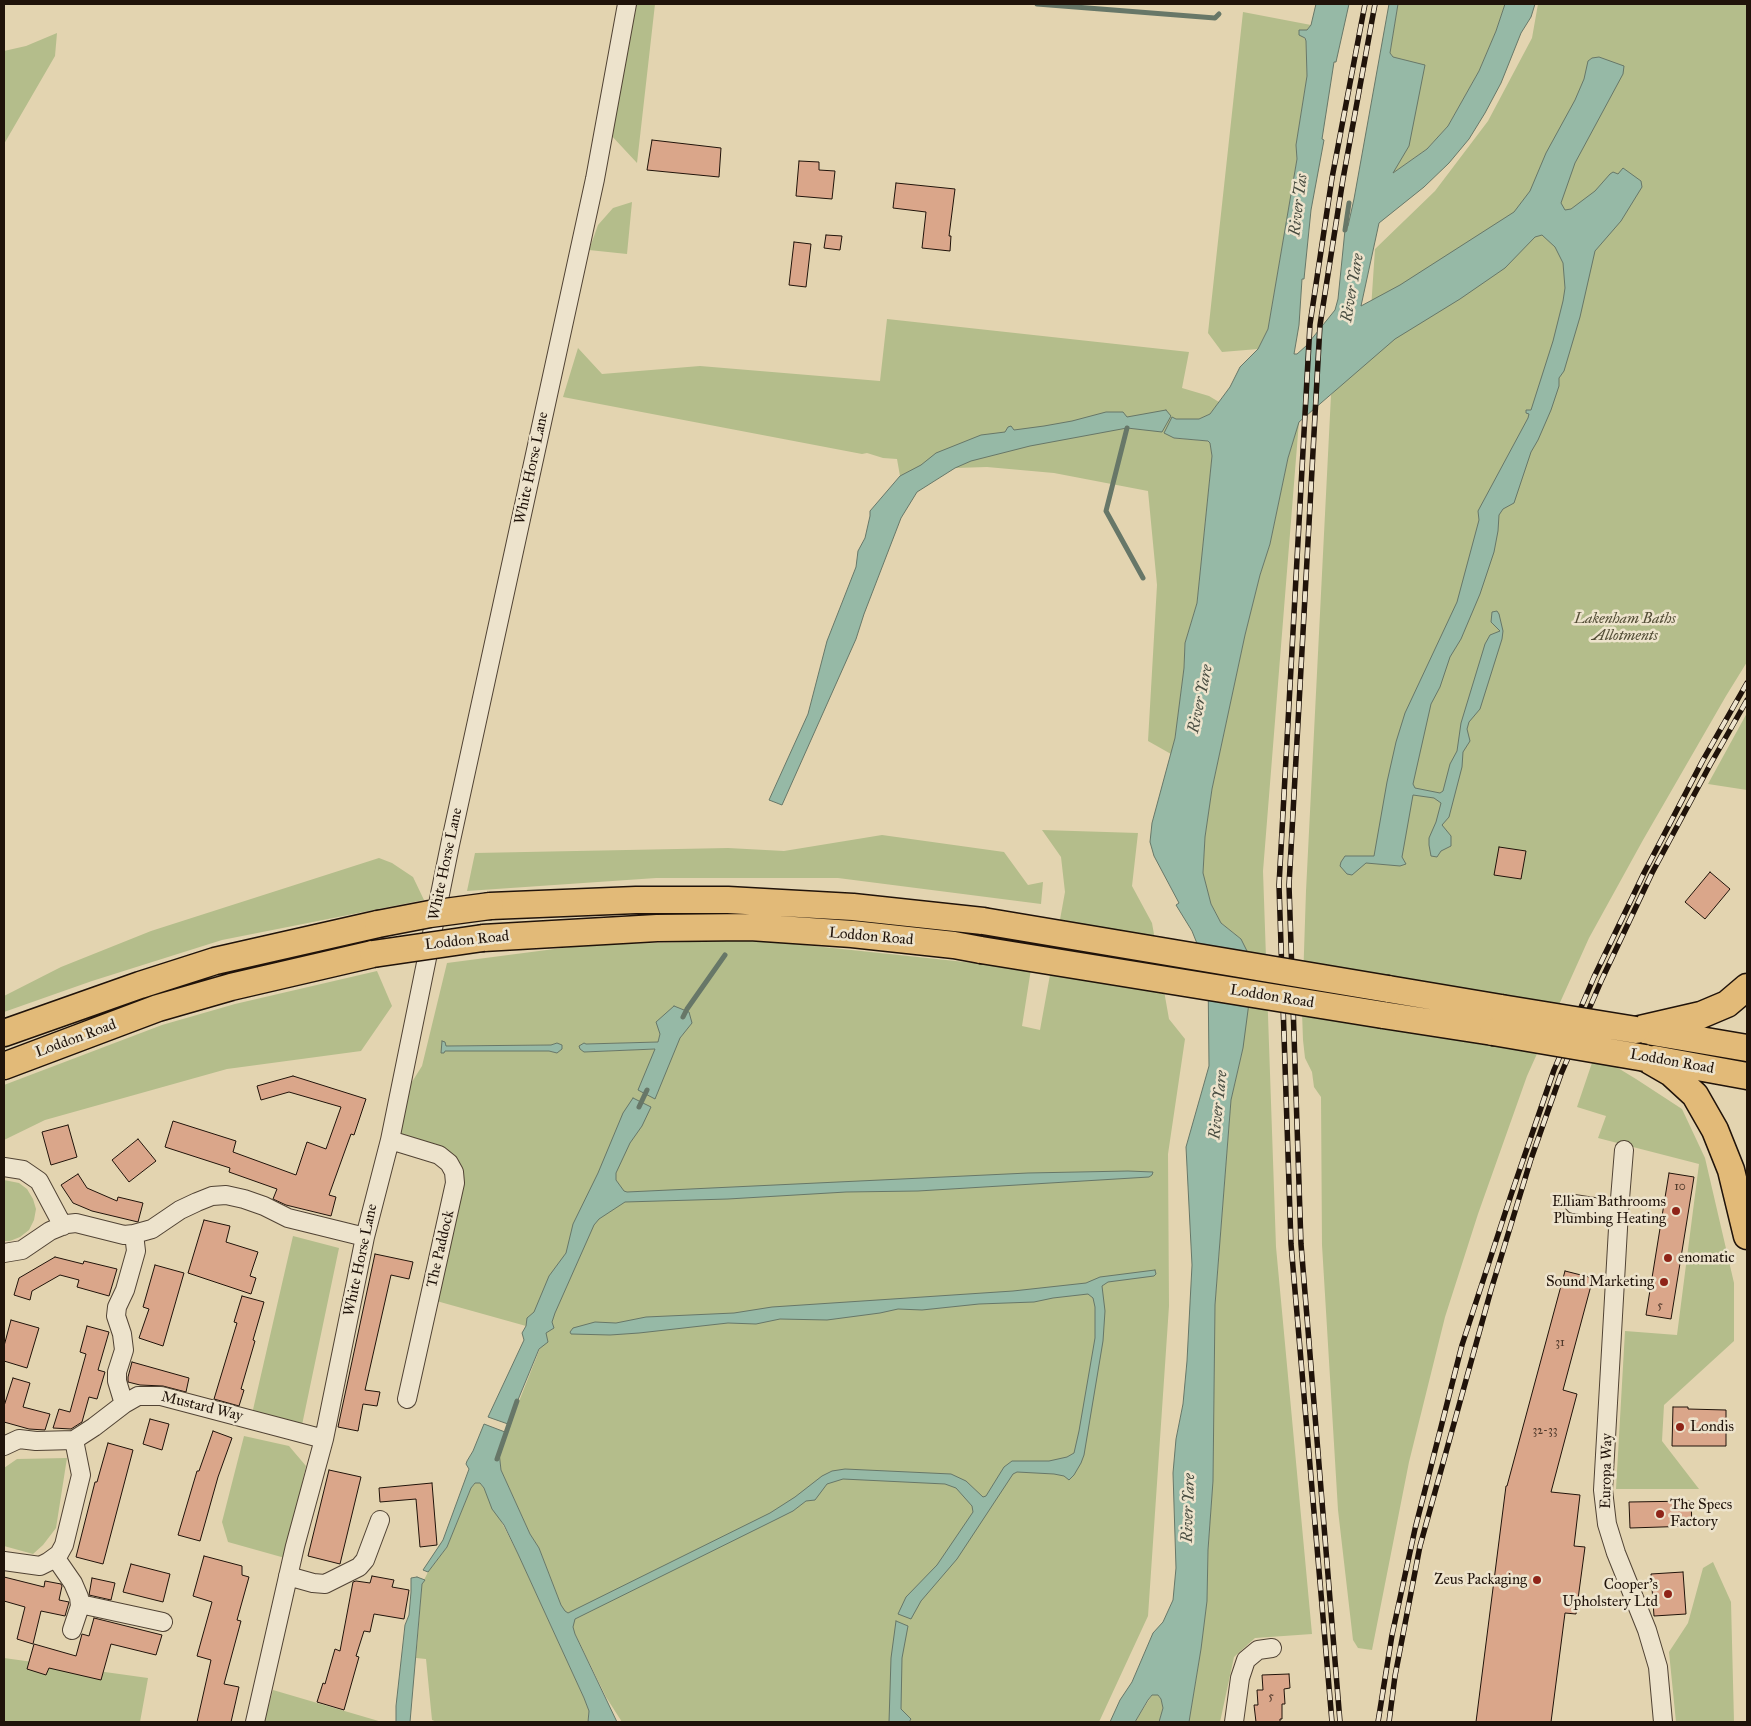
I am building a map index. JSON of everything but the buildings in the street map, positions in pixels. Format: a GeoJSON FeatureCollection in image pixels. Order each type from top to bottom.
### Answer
{"type":"FeatureCollection","features":[{"type":"Feature","properties":{"kind":"highway","name":"Loddon Road"},"geometry":{"type":"LineString","coordinates":[[4,1033],[140,985],[215,961],[430,914],[490,906],[636,900],[728,900],[853,907],[983,921],[1747,1048]]}},
{"type":"Feature","properties":{"kind":"highway","name":"Loddon Road"},"geometry":{"type":"LineString","coordinates":[[4,1066],[158,1008],[231,987],[373,954],[482,938],[657,928],[750,927],[852,934],[954,945],[1493,1032],[1747,1076]]}},
{"type":"Feature","properties":{"kind":"highway","name":"Loddon Road"},"geometry":{"type":"LineString","coordinates":[[1636,1030],[1701,1016],[1727,1004],[1747,987]]}},
{"type":"Feature","properties":{"kind":"highway"},"geometry":{"type":"LineString","coordinates":[[1645,1058],[1671,1073],[1695,1094],[1715,1130],[1731,1170],[1747,1236]]}},
{"type":"Feature","properties":{"kind":"street","name":"White Horse Lane"},"geometry":{"type":"LineString","coordinates":[[255,1722],[288,1576],[324,1438],[366,1237],[390,1140],[450,844],[596,179],[627,4]]}},
{"type":"Feature","properties":{"kind":"street","name":"The Paddock"},"geometry":{"type":"LineString","coordinates":[[390,1140],[439,1155],[449,1163],[454,1172],[455,1183],[407,1399]]}},
{"type":"Feature","properties":{"kind":"street","name":"Europa Way"},"geometry":{"type":"LineString","coordinates":[[1624,1150],[1604,1490],[1607,1524],[1616,1553],[1647,1630],[1658,1667],[1663,1722]]}},
{"type":"Feature","properties":{"kind":"street"},"geometry":{"type":"LineString","coordinates":[[4,1167],[23,1170],[32,1174],[39,1182],[63,1226]]}},
{"type":"Feature","properties":{"kind":"street"},"geometry":{"type":"LineString","coordinates":[[4,1253],[22,1250],[50,1231],[76,1222],[124,1236],[134,1234],[152,1229],[197,1202],[212,1196],[226,1195],[264,1206],[288,1218],[366,1237]]}},
{"type":"Feature","properties":{"kind":"street"},"geometry":{"type":"LineString","coordinates":[[1574,1204],[1619,1211]]}},
{"type":"Feature","properties":{"kind":"street"},"geometry":{"type":"LineString","coordinates":[[124,1404],[117,1381],[117,1372],[124,1350],[122,1334],[116,1316],[117,1307],[125,1290],[136,1251],[134,1234]]}},
{"type":"Feature","properties":{"kind":"street","name":"Mustard Way"},"geometry":{"type":"LineString","coordinates":[[74,1440],[138,1396],[161,1396],[324,1438]]}},
{"type":"Feature","properties":{"kind":"street"},"geometry":{"type":"LineString","coordinates":[[4,1446],[20,1439],[36,1441],[74,1440],[82,1475],[64,1545],[59,1554],[40,1566],[4,1561]]}},
{"type":"Feature","properties":{"kind":"street"},"geometry":{"type":"LineString","coordinates":[[288,1576],[313,1583],[325,1584],[359,1567],[366,1560],[380,1520]]}},
{"type":"Feature","properties":{"kind":"street"},"geometry":{"type":"LineString","coordinates":[[55,1557],[74,1582],[80,1597],[80,1604],[72,1630]]}},
{"type":"Feature","properties":{"kind":"street"},"geometry":{"type":"LineString","coordinates":[[80,1604],[163,1622]]}},
{"type":"Feature","properties":{"kind":"street"},"geometry":{"type":"LineString","coordinates":[[1234,1722],[1240,1678],[1246,1660],[1258,1650],[1272,1648]]}},
{"type":"Feature","properties":{"kind":"green space"},"geometry":{"type":"Polygon","coordinates":[[[637,4],[655,4],[637,163],[610,134],[637,4]]]}},
{"type":"Feature","properties":{"kind":"green space"},"geometry":{"type":"Polygon","coordinates":[[[1398,4],[1505,4],[1479,71],[1448,126],[1427,149],[1392,174],[1425,66],[1393,57],[1390,53],[1398,4]]]}},
{"type":"Feature","properties":{"kind":"green space","name":"Lakenham Baths Allotments"},"geometry":{"type":"Polygon","coordinates":[[[1538,4],[1747,4],[1747,662],[1643,840],[1589,938],[1527,1076],[1478,1214],[1445,1317],[1409,1462],[1372,1650],[1358,1648],[1353,1640],[1338,1510],[1322,1245],[1321,1097],[1314,1087],[1312,1072],[1305,1058],[1302,1012],[1306,891],[1331,395],[1360,364],[1370,324],[1375,249],[1435,191],[1488,121],[1532,38],[1538,4]]]}},
{"type":"Feature","properties":{"kind":"green space"},"geometry":{"type":"Polygon","coordinates":[[[1243,12],[1311,25],[1307,30],[1299,30],[1306,41],[1307,76],[1296,145],[1297,159],[1268,329],[1258,349],[1222,352],[1208,333],[1243,12]]]}},
{"type":"Feature","properties":{"kind":"green space"},"geometry":{"type":"Polygon","coordinates":[[[57,33],[55,56],[4,144],[4,51],[26,46],[57,33]]]}},
{"type":"Feature","properties":{"kind":"green space"},"geometry":{"type":"Polygon","coordinates":[[[632,202],[627,254],[589,250],[598,225],[613,208],[632,202]]]}},
{"type":"Feature","properties":{"kind":"green space"},"geometry":{"type":"Polygon","coordinates":[[[887,319],[1189,352],[1182,388],[1209,396],[1219,402],[1210,414],[1199,419],[1176,419],[1174,438],[1207,441],[1210,443],[1212,456],[1197,603],[1185,643],[1184,668],[1175,738],[1171,754],[1148,741],[1157,585],[1148,491],[1054,473],[987,467],[955,468],[900,476],[897,459],[883,458],[867,453],[862,454],[563,397],[578,348],[602,374],[700,366],[880,381],[887,319]]]}},
{"type":"Feature","properties":{"kind":"green space"},"geometry":{"type":"Polygon","coordinates":[[[1299,421],[1263,871],[1276,1247],[1312,1634],[1255,1638],[1234,1657],[1220,1722],[1189,1722],[1207,1601],[1208,1550],[1213,1481],[1215,1305],[1231,1100],[1243,1048],[1241,939],[1221,923],[1211,904],[1203,874],[1205,837],[1212,789],[1245,635],[1270,544],[1288,458],[1299,421]]]}},
{"type":"Feature","properties":{"kind":"green space"},"geometry":{"type":"Polygon","coordinates":[[[1747,713],[1747,790],[1708,784],[1742,722],[1747,713]]]}},
{"type":"Feature","properties":{"kind":"green space"},"geometry":{"type":"Polygon","coordinates":[[[1042,830],[1138,833],[1132,886],[1152,923],[1169,1019],[1185,1039],[1168,1154],[1169,1306],[1148,1616],[1099,1722],[622,1722],[606,1697],[561,1605],[539,1548],[531,1536],[501,1470],[499,1452],[546,1333],[433,1300],[462,1177],[398,1139],[405,1093],[422,1066],[447,963],[585,945],[757,940],[1031,969],[1022,1026],[1040,1030],[1065,892],[1061,857],[1042,830]],[[691,1023],[660,1034],[658,1042],[585,1044],[585,1052],[656,1049],[680,1038],[691,1023]],[[557,1043],[552,1045],[445,1046],[441,1053],[445,1051],[549,1051],[557,1053],[557,1043]]]}},
{"type":"Feature","properties":{"kind":"green space"},"geometry":{"type":"Polygon","coordinates":[[[882,835],[1004,852],[1028,885],[1043,882],[1041,904],[838,878],[656,878],[467,891],[475,853],[728,848],[784,851],[882,835]]]}},
{"type":"Feature","properties":{"kind":"green space"},"geometry":{"type":"Polygon","coordinates":[[[379,858],[392,863],[413,877],[424,900],[222,940],[92,981],[4,1012],[4,996],[61,967],[151,931],[379,858]]]}},
{"type":"Feature","properties":{"kind":"green space"},"geometry":{"type":"Polygon","coordinates":[[[377,971],[392,1006],[361,1051],[227,1069],[45,1120],[4,1140],[4,1085],[162,1025],[235,1004],[377,971]]]}},
{"type":"Feature","properties":{"kind":"green space"},"geometry":{"type":"Polygon","coordinates":[[[1595,1054],[1682,1109],[1705,1158],[1734,1283],[1734,1341],[1664,1405],[1662,1441],[1699,1489],[1616,1489],[1625,1331],[1677,1335],[1699,1164],[1598,1138],[1606,1116],[1577,1107],[1595,1054]]]}},
{"type":"Feature","properties":{"kind":"green space"},"geometry":{"type":"Polygon","coordinates":[[[4,1180],[19,1183],[27,1189],[36,1209],[34,1220],[29,1230],[20,1237],[10,1241],[4,1241],[4,1180]]]}},
{"type":"Feature","properties":{"kind":"green space"},"geometry":{"type":"Polygon","coordinates":[[[293,1236],[339,1248],[302,1425],[252,1414],[293,1236]]]}},
{"type":"Feature","properties":{"kind":"green space"},"geometry":{"type":"Polygon","coordinates":[[[244,1436],[289,1446],[306,1466],[285,1558],[228,1542],[222,1522],[244,1436]]]}},
{"type":"Feature","properties":{"kind":"green space"},"geometry":{"type":"Polygon","coordinates":[[[67,1458],[56,1528],[43,1545],[33,1554],[4,1546],[4,1468],[17,1459],[67,1458]]]}},
{"type":"Feature","properties":{"kind":"green space"},"geometry":{"type":"Polygon","coordinates":[[[475,1483],[480,1483],[484,1488],[518,1554],[584,1698],[589,1711],[588,1722],[437,1722],[432,1720],[426,1659],[416,1658],[422,1584],[428,1572],[447,1547],[471,1488],[475,1483]]]}},
{"type":"Feature","properties":{"kind":"green space"},"geometry":{"type":"Polygon","coordinates":[[[1713,1562],[1731,1602],[1734,1722],[1676,1722],[1669,1652],[1688,1623],[1703,1568],[1713,1562]]]}},
{"type":"Feature","properties":{"kind":"green space"},"geometry":{"type":"Polygon","coordinates":[[[4,1658],[148,1678],[140,1722],[4,1722],[4,1658]]]}},
{"type":"Feature","properties":{"kind":"green space"},"geometry":{"type":"Polygon","coordinates":[[[273,1690],[382,1722],[264,1722],[273,1690]]]}},
{"type":"Feature","properties":{"kind":"green space"},"geometry":{"type":"Polygon","coordinates":[[[1152,1695],[1158,1695],[1161,1699],[1163,1708],[1159,1722],[1135,1722],[1152,1695]]]}},
{"type":"Feature","properties":{"kind":"water"},"geometry":{"type":"Polygon","coordinates":[[[1316,4],[1349,4],[1336,62],[1334,62],[1322,139],[1324,140],[1311,210],[1304,279],[1302,279],[1299,325],[1294,354],[1297,354],[1306,346],[1335,310],[1338,299],[1345,230],[1348,226],[1354,199],[1389,4],[1398,4],[1390,53],[1393,57],[1425,65],[1409,146],[1393,173],[1427,149],[1448,126],[1479,71],[1505,4],[1535,4],[1501,83],[1469,139],[1449,163],[1424,187],[1379,223],[1361,306],[1400,285],[1514,212],[1530,191],[1546,153],[1575,100],[1584,79],[1588,61],[1592,58],[1599,57],[1624,66],[1623,74],[1575,163],[1561,203],[1565,210],[1571,209],[1595,191],[1610,174],[1613,172],[1618,174],[1623,168],[1641,181],[1642,187],[1621,221],[1595,251],[1580,317],[1564,371],[1559,378],[1559,386],[1551,410],[1531,452],[1514,503],[1503,509],[1499,515],[1494,552],[1480,594],[1461,639],[1450,657],[1440,687],[1431,704],[1413,784],[1415,788],[1440,793],[1443,791],[1450,764],[1457,751],[1461,723],[1485,644],[1490,635],[1500,631],[1491,622],[1492,612],[1497,611],[1503,631],[1502,639],[1480,709],[1469,722],[1467,729],[1470,741],[1463,752],[1462,767],[1449,817],[1442,825],[1451,836],[1451,846],[1441,851],[1437,857],[1431,856],[1429,838],[1441,803],[1434,798],[1413,795],[1402,857],[1406,864],[1400,866],[1366,863],[1352,875],[1347,874],[1340,866],[1345,856],[1374,856],[1387,782],[1405,713],[1457,602],[1479,520],[1478,511],[1528,418],[1529,414],[1526,413],[1526,410],[1531,410],[1553,341],[1565,288],[1563,263],[1555,247],[1542,235],[1535,237],[1505,268],[1460,299],[1395,339],[1299,422],[1288,458],[1270,544],[1245,635],[1212,789],[1205,837],[1203,873],[1211,904],[1221,923],[1241,939],[1254,965],[1243,1048],[1231,1100],[1218,1266],[1215,1305],[1213,1481],[1208,1550],[1207,1601],[1201,1649],[1189,1722],[1159,1722],[1163,1708],[1161,1699],[1158,1695],[1152,1695],[1135,1722],[1110,1722],[1120,1700],[1132,1682],[1153,1633],[1163,1622],[1173,1600],[1176,1568],[1173,1473],[1187,1361],[1192,1265],[1186,1147],[1209,1066],[1208,971],[1192,931],[1176,905],[1179,903],[1154,856],[1150,842],[1152,823],[1175,738],[1184,668],[1185,643],[1197,603],[1212,456],[1208,441],[1174,438],[1164,433],[1172,417],[1176,419],[1199,419],[1210,414],[1230,387],[1240,367],[1258,349],[1268,329],[1297,159],[1296,145],[1307,76],[1306,41],[1305,38],[1299,35],[1299,30],[1307,30],[1311,25],[1316,4]]]}},
{"type":"Feature","properties":{"kind":"water"},"geometry":{"type":"Polygon","coordinates":[[[1166,410],[1171,416],[1162,432],[1127,428],[1030,446],[971,461],[955,468],[917,492],[901,518],[856,639],[782,805],[769,800],[808,714],[827,641],[856,567],[858,551],[865,538],[870,511],[900,476],[921,465],[936,453],[981,435],[1005,432],[1011,426],[1014,430],[1072,421],[1106,412],[1123,412],[1127,417],[1166,410]]]}},
{"type":"Feature","properties":{"kind":"water"},"geometry":{"type":"Polygon","coordinates":[[[674,1006],[689,1012],[692,1023],[680,1038],[655,1099],[638,1090],[655,1049],[584,1052],[580,1049],[579,1046],[584,1043],[658,1042],[660,1034],[656,1022],[674,1006]]]}},
{"type":"Feature","properties":{"kind":"water"},"geometry":{"type":"Polygon","coordinates":[[[442,1041],[445,1042],[446,1046],[551,1045],[557,1043],[562,1045],[562,1049],[557,1053],[549,1051],[445,1051],[441,1053],[442,1041]]]}},
{"type":"Feature","properties":{"kind":"water"},"geometry":{"type":"Polygon","coordinates":[[[633,1098],[651,1107],[642,1126],[630,1143],[616,1173],[616,1180],[624,1191],[627,1192],[1028,1173],[1153,1172],[1149,1177],[918,1191],[846,1192],[728,1199],[625,1202],[599,1219],[594,1225],[555,1313],[552,1322],[554,1328],[546,1333],[548,1342],[539,1349],[508,1424],[488,1417],[524,1340],[522,1333],[526,1326],[527,1318],[534,1312],[549,1276],[566,1253],[573,1224],[598,1173],[623,1113],[633,1098]]]}},
{"type":"Feature","properties":{"kind":"water"},"geometry":{"type":"Polygon","coordinates":[[[1155,1270],[1156,1274],[1154,1276],[1108,1282],[1102,1286],[1105,1311],[1103,1341],[1084,1455],[1074,1475],[1069,1480],[1064,1476],[1054,1474],[1017,1472],[1013,1474],[957,1559],[921,1601],[911,1619],[898,1614],[906,1597],[937,1565],[973,1512],[972,1506],[956,1488],[945,1484],[843,1479],[827,1484],[815,1500],[806,1501],[793,1511],[575,1619],[573,1627],[575,1634],[617,1722],[588,1722],[589,1711],[584,1698],[504,1525],[492,1509],[484,1488],[480,1483],[475,1483],[471,1488],[447,1547],[428,1572],[423,1570],[443,1540],[469,1469],[466,1464],[467,1461],[484,1424],[505,1432],[499,1452],[501,1470],[530,1534],[539,1548],[561,1605],[568,1613],[770,1513],[832,1471],[845,1469],[951,1474],[966,1481],[983,1497],[986,1496],[1004,1467],[1012,1461],[1049,1461],[1067,1457],[1074,1453],[1095,1338],[1095,1307],[1093,1298],[1088,1294],[1034,1302],[979,1304],[922,1310],[898,1309],[827,1320],[780,1319],[756,1324],[728,1323],[610,1335],[571,1334],[570,1332],[573,1328],[595,1322],[616,1323],[646,1317],[734,1313],[772,1307],[1013,1291],[1086,1283],[1100,1277],[1155,1270]]]}},
{"type":"Feature","properties":{"kind":"water"},"geometry":{"type":"Polygon","coordinates":[[[417,1577],[425,1580],[422,1584],[410,1722],[396,1722],[405,1625],[409,1615],[411,1578],[417,1577]]]}},
{"type":"Feature","properties":{"kind":"water"},"geometry":{"type":"Polygon","coordinates":[[[896,1621],[908,1626],[902,1658],[901,1709],[911,1719],[909,1722],[889,1722],[891,1658],[896,1621]]]}},
{"type":"Feature","properties":{"kind":"waterway"},"geometry":{"type":"LineString","coordinates":[[1037,4],[1215,18],[1219,14]]}},
{"type":"Feature","properties":{"kind":"waterway"},"geometry":{"type":"LineString","coordinates":[[1345,230],[1349,203]]}},
{"type":"Feature","properties":{"kind":"waterway"},"geometry":{"type":"LineString","coordinates":[[1127,428],[1106,511],[1143,578]]}},
{"type":"Feature","properties":{"kind":"waterway"},"geometry":{"type":"LineString","coordinates":[[683,1017],[725,955]]}},
{"type":"Feature","properties":{"kind":"waterway"},"geometry":{"type":"LineString","coordinates":[[639,1107],[647,1090]]}},
{"type":"Feature","properties":{"kind":"waterway"},"geometry":{"type":"LineString","coordinates":[[497,1459],[517,1401]]}},
{"type":"Feature","properties":{"kind":"railway"},"geometry":{"type":"LineString","coordinates":[[1332,1722],[1291,1244],[1279,885],[1310,324],[1332,178],[1365,4]]}},
{"type":"Feature","properties":{"kind":"railway"},"geometry":{"type":"LineString","coordinates":[[1340,1722],[1301,1244],[1289,885],[1320,325],[1343,179],[1375,4]]}},
{"type":"Feature","properties":{"kind":"railway"},"geometry":{"type":"LineString","coordinates":[[1378,1722],[1392,1635],[1415,1529],[1462,1345],[1554,1070],[1594,977],[1644,873],[1703,760],[1747,683]]}},
{"type":"Feature","properties":{"kind":"railway"},"geometry":{"type":"LineString","coordinates":[[1389,1722],[1395,1676],[1420,1546],[1491,1290],[1531,1159],[1561,1074],[1602,979],[1652,873],[1747,700]]}},
{"type":"Feature","properties":{"kind":"place","name":"Elliam Bathrooms Plumbing Heating"},"geometry":{"type":"Point","coordinates":[1676,1211]}},
{"type":"Feature","properties":{"kind":"place","name":"enomatic"},"geometry":{"type":"Point","coordinates":[1668,1258]}},
{"type":"Feature","properties":{"kind":"place","name":"Sound Marketing"},"geometry":{"type":"Point","coordinates":[1664,1282]}},
{"type":"Feature","properties":{"kind":"place","name":"Londis"},"geometry":{"type":"Point","coordinates":[1680,1427]}},
{"type":"Feature","properties":{"kind":"place","name":"The Specs Factory"},"geometry":{"type":"Point","coordinates":[1660,1514]}},
{"type":"Feature","properties":{"kind":"place","name":"Zeus Packaging"},"geometry":{"type":"Point","coordinates":[1537,1580]}},
{"type":"Feature","properties":{"kind":"place","name":"Cooper’s Upholstery Ltd"},"geometry":{"type":"Point","coordinates":[1668,1594]}},
{"type":"Feature","properties":{"kind":"water label","name":"River Tas"},"geometry":{"type":"Point","coordinates":[1299,205]}},
{"type":"Feature","properties":{"kind":"water label","name":"River Yare"},"geometry":{"type":"Point","coordinates":[1353,288]}},
{"type":"Feature","properties":{"kind":"water label","name":"River Yare"},"geometry":{"type":"Point","coordinates":[1201,699]}},
{"type":"Feature","properties":{"kind":"water label","name":"River Yare"},"geometry":{"type":"Point","coordinates":[1219,1105]}},
{"type":"Feature","properties":{"kind":"water label","name":"River Yare"},"geometry":{"type":"Point","coordinates":[1189,1508]}}]}
